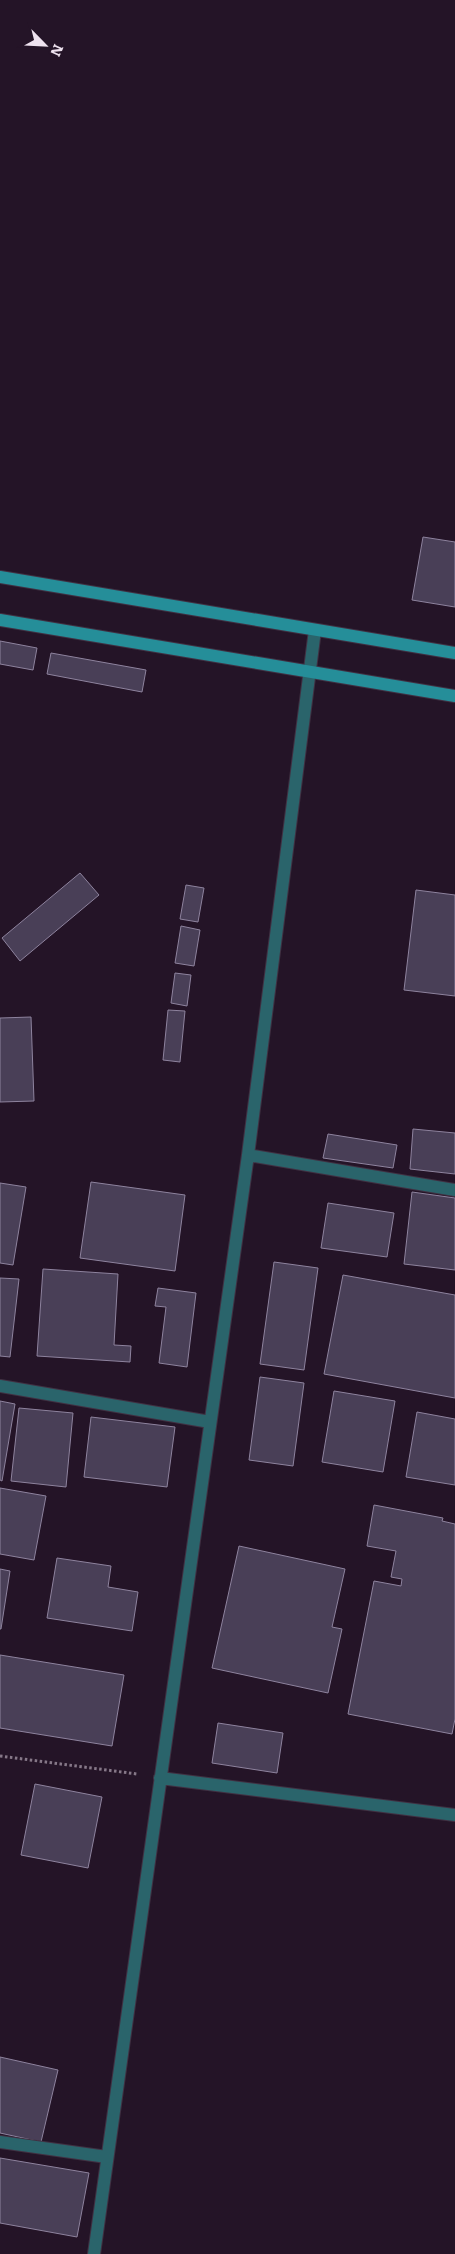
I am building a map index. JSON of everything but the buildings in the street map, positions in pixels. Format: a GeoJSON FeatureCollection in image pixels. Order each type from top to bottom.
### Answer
{"type":"FeatureCollection","features":[{"type":"Feature","properties":{"kind":"main road"},"geometry":{"type":"LineString","coordinates":[[0,577],[455,653]]}},
{"type":"Feature","properties":{"kind":"main road"},"geometry":{"type":"LineString","coordinates":[[0,620],[455,696]]}},
{"type":"Feature","properties":{"kind":"street"},"geometry":{"type":"LineString","coordinates":[[94,2254],[248,1155],[315,630]]}},
{"type":"Feature","properties":{"kind":"street"},"geometry":{"type":"LineString","coordinates":[[248,1155],[455,1190]]}},
{"type":"Feature","properties":{"kind":"street"},"geometry":{"type":"LineString","coordinates":[[0,1386],[210,1422]]}},
{"type":"Feature","properties":{"kind":"street"},"geometry":{"type":"LineString","coordinates":[[160,1778],[455,1816]]}},
{"type":"Feature","properties":{"kind":"street"},"geometry":{"type":"LineString","coordinates":[[0,2142],[108,2157]]}},
{"type":"Feature","properties":{"kind":"path"},"geometry":{"type":"LineString","coordinates":[[0,1756],[160,1778]]}}]}
